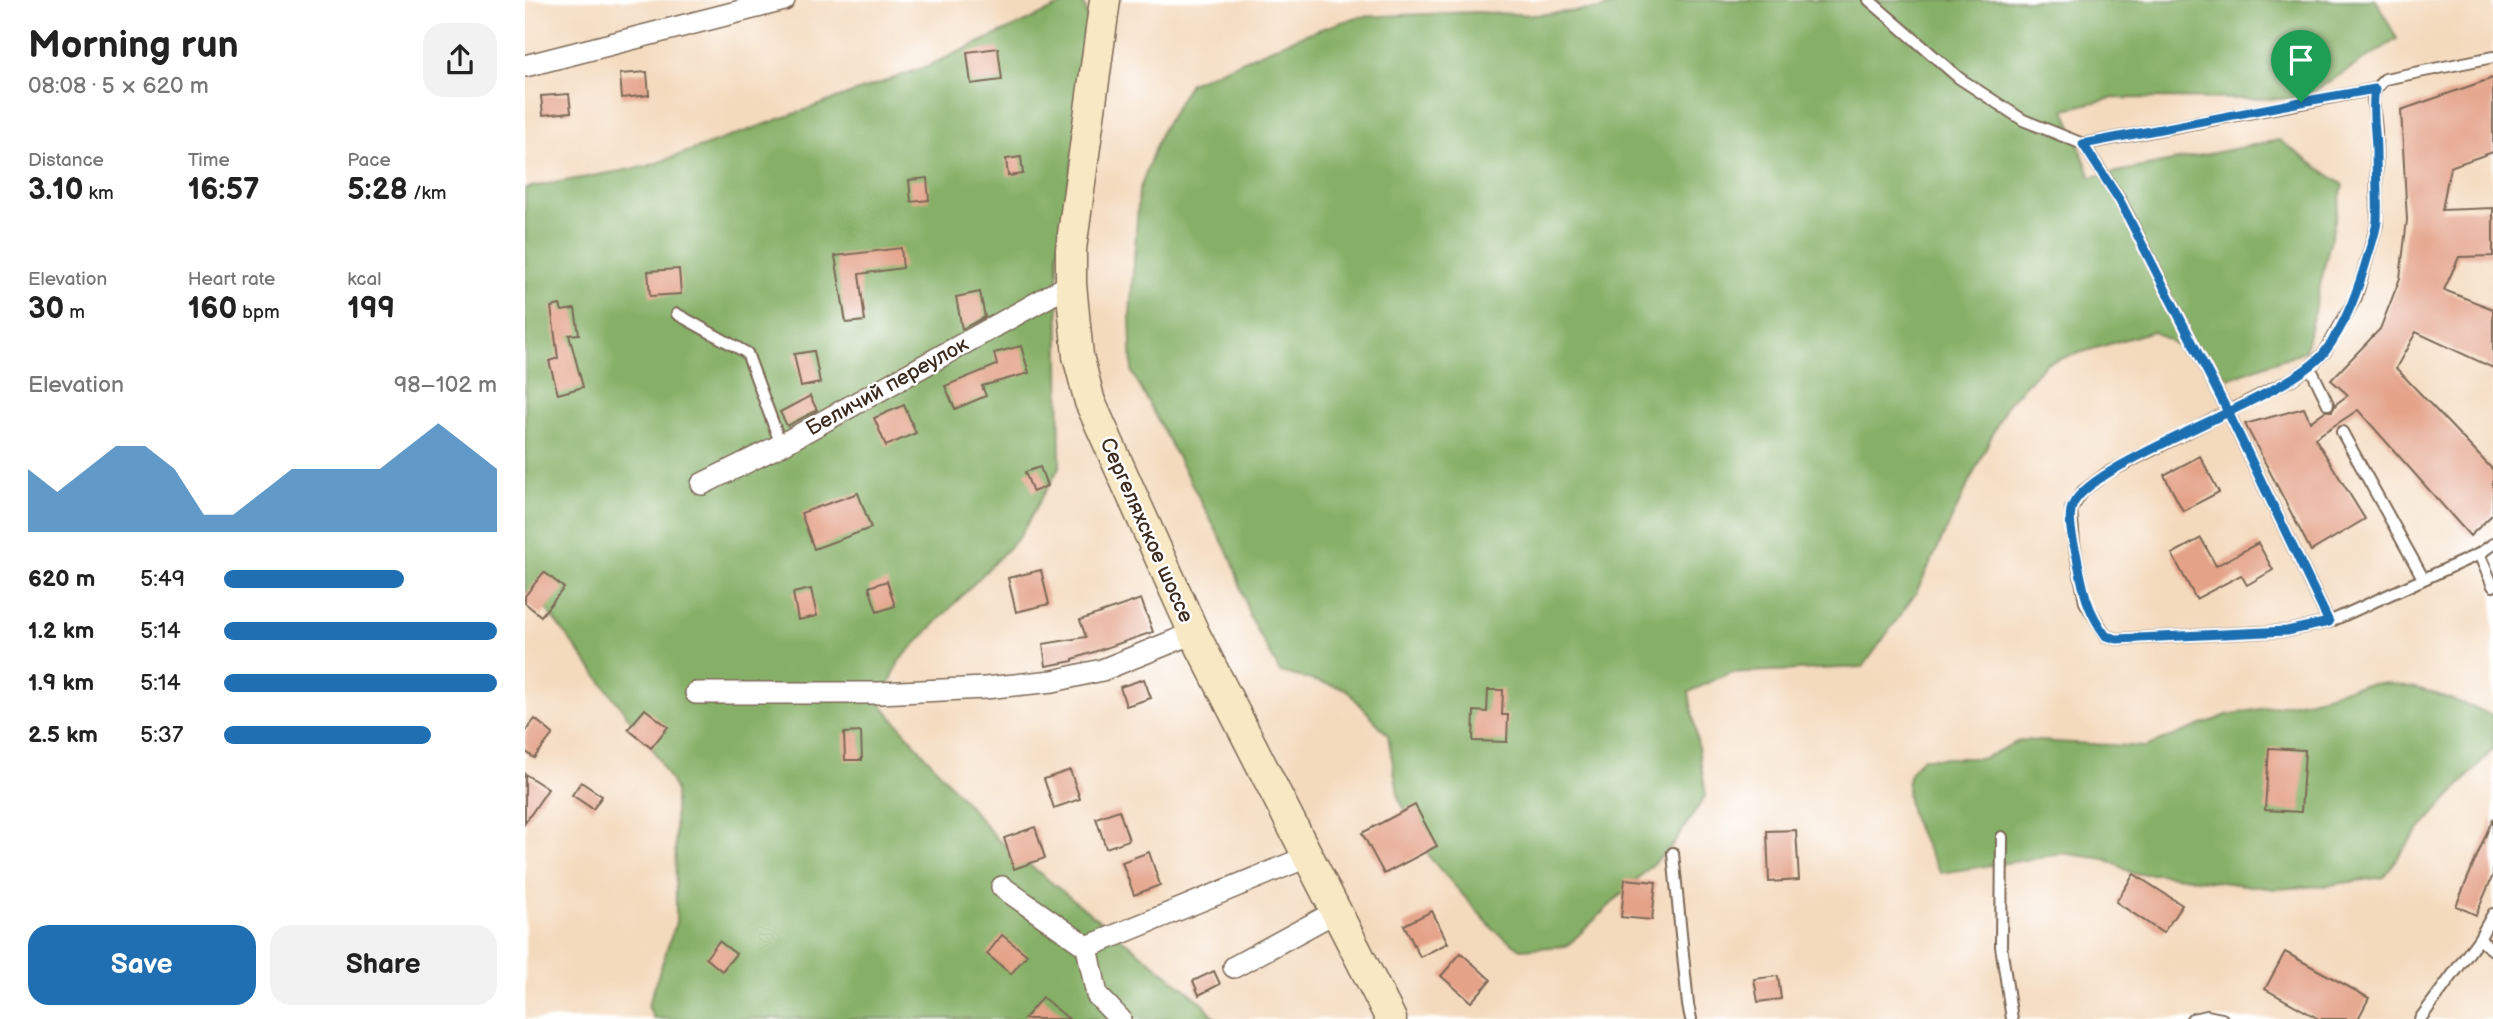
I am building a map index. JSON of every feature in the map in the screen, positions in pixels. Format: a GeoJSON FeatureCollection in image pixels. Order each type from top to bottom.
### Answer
{"type":"FeatureCollection","features":[{"type":"Feature","properties":{"kind":"main road","name":"Сергеляхское шоссе"},"geometry":{"type":"LineString","coordinates":[[1105,0],[1071,249],[1070,284],[1078,356],[1090,402],[1194,633],[1391,1019]]}},
{"type":"Feature","properties":{"kind":"street"},"geometry":{"type":"LineString","coordinates":[[525,66],[784,0]]}},
{"type":"Feature","properties":{"kind":"street","name":"Беличий переулок"},"geometry":{"type":"LineString","coordinates":[[702,484],[781,445],[1070,284]]}},
{"type":"Feature","properties":{"kind":"street"},"geometry":{"type":"LineString","coordinates":[[696,693],[879,693],[985,688],[1053,681],[1102,670],[1194,633]]}},
{"type":"Feature","properties":{"kind":"street"},"geometry":{"type":"LineString","coordinates":[[1087,947],[1307,857]]}},
{"type":"Feature","properties":{"kind":"street"},"geometry":{"type":"LineString","coordinates":[[1002,887],[1087,947],[1097,995],[1120,1019]]}},
{"type":"Feature","properties":{"kind":"street"},"geometry":{"type":"LineString","coordinates":[[1234,967],[1335,912]]}},
{"type":"Feature","properties":{"kind":"lane"},"geometry":{"type":"LineString","coordinates":[[1869,0],[1959,78],[2023,120],[2083,144],[2375,89],[2385,79],[2493,57]]}},
{"type":"Feature","properties":{"kind":"lane"},"geometry":{"type":"LineString","coordinates":[[2375,89],[2373,100],[2377,224],[2356,297],[2325,352],[2310,367],[2107,473],[2083,491],[2071,509],[2074,544],[2085,601],[2106,636],[2117,639],[2287,631],[2329,622],[2479,554],[2493,544]]}},
{"type":"Feature","properties":{"kind":"lane"},"geometry":{"type":"LineString","coordinates":[[2083,144],[2120,201],[2228,412],[2329,622]]}},
{"type":"Feature","properties":{"kind":"lane"},"geometry":{"type":"LineString","coordinates":[[677,314],[747,353],[781,445]]}},
{"type":"Feature","properties":{"kind":"lane"},"geometry":{"type":"LineString","coordinates":[[2310,367],[2328,404]]}},
{"type":"Feature","properties":{"kind":"lane"},"geometry":{"type":"LineString","coordinates":[[2342,432],[2423,578]]}},
{"type":"Feature","properties":{"kind":"lane"},"geometry":{"type":"LineString","coordinates":[[2479,554],[2493,586]]}},
{"type":"Feature","properties":{"kind":"lane"},"geometry":{"type":"LineString","coordinates":[[2002,837],[2001,946],[2012,1019]]}},
{"type":"Feature","properties":{"kind":"lane"},"geometry":{"type":"LineString","coordinates":[[1673,853],[1691,1019]]}},
{"type":"Feature","properties":{"kind":"lane"},"geometry":{"type":"LineString","coordinates":[[2420,1019],[2479,939],[2493,914]]}},
{"type":"Feature","properties":{"kind":"lane"},"geometry":{"type":"LineString","coordinates":[[2479,939],[2493,950]]}},
{"type":"Feature","properties":{"kind":"lane"},"geometry":{"type":"LineString","coordinates":[[2192,1019],[2207,1016],[2222,1019]]}},
{"type":"Feature","properties":{"kind":"green space"},"geometry":{"type":"Polygon","coordinates":[[[1073,0],[1083,0],[1093,39],[1058,249],[1060,466],[1020,536],[899,661],[881,704],[998,840],[1203,1003],[1216,1019],[654,1019],[648,1006],[676,922],[675,789],[654,751],[547,610],[525,591],[525,188],[648,166],[928,66],[1073,0]]]}},
{"type":"Feature","properties":{"kind":"green space"},"geometry":{"type":"Polygon","coordinates":[[[1635,0],[2376,0],[2397,39],[2302,99],[2113,98],[2065,109],[2091,177],[2279,140],[2343,185],[2305,351],[2230,378],[2153,331],[2046,363],[2007,404],[1916,593],[1863,667],[1729,673],[1689,692],[1706,795],[1672,846],[1567,946],[1521,949],[1494,930],[1430,858],[1399,799],[1388,735],[1346,689],[1280,672],[1251,619],[1232,560],[1132,372],[1130,316],[1139,191],[1160,134],[1190,83],[1303,35],[1357,17],[1475,12],[1534,15],[1599,9],[1635,0]]]}},
{"type":"Feature","properties":{"kind":"green space"},"geometry":{"type":"Polygon","coordinates":[[[2379,683],[2423,690],[2493,715],[2493,749],[2411,839],[2384,877],[2322,886],[2275,889],[2159,874],[2134,874],[2106,859],[2060,853],[1941,873],[1911,813],[1907,788],[1909,776],[1923,758],[1984,758],[2021,740],[2145,747],[2227,715],[2310,700],[2352,687],[2379,683]]]}},
{"type":"Feature","properties":{"kind":"building"},"geometry":{"type":"Polygon","coordinates":[[[998,48],[1002,80],[971,84],[967,52],[998,48]]]}},
{"type":"Feature","properties":{"kind":"building"},"geometry":{"type":"Polygon","coordinates":[[[647,72],[649,95],[622,98],[620,74],[647,72]]]}},
{"type":"Feature","properties":{"kind":"building"},"geometry":{"type":"Polygon","coordinates":[[[2493,78],[2493,152],[2450,167],[2442,210],[2493,208],[2493,256],[2459,257],[2444,290],[2493,309],[2493,368],[2416,332],[2396,368],[2493,470],[2493,514],[2470,536],[2358,410],[2315,438],[2365,519],[2311,551],[2245,424],[2304,408],[2310,422],[2325,411],[2332,411],[2336,404],[2348,395],[2331,380],[2380,329],[2400,278],[2407,220],[2401,110],[2493,78]]]}},
{"type":"Feature","properties":{"kind":"building"},"geometry":{"type":"Polygon","coordinates":[[[569,94],[571,112],[543,115],[541,96],[569,94]]]}},
{"type":"Feature","properties":{"kind":"building"},"geometry":{"type":"Polygon","coordinates":[[[1021,157],[1023,174],[1008,176],[1006,159],[1021,157]]]}},
{"type":"Feature","properties":{"kind":"building"},"geometry":{"type":"Polygon","coordinates":[[[927,178],[929,200],[911,202],[909,180],[927,178]]]}},
{"type":"Feature","properties":{"kind":"building"},"geometry":{"type":"Polygon","coordinates":[[[901,248],[903,268],[859,274],[865,321],[846,323],[835,256],[901,248]]]}},
{"type":"Feature","properties":{"kind":"building"},"geometry":{"type":"Polygon","coordinates":[[[679,269],[681,294],[650,296],[648,271],[679,269]]]}},
{"type":"Feature","properties":{"kind":"building"},"geometry":{"type":"Polygon","coordinates":[[[980,292],[985,317],[962,329],[956,297],[980,292]]]}},
{"type":"Feature","properties":{"kind":"building"},"geometry":{"type":"Polygon","coordinates":[[[560,305],[562,311],[575,309],[579,334],[569,335],[583,387],[558,394],[549,361],[558,358],[551,307],[560,305]]]}},
{"type":"Feature","properties":{"kind":"building"},"geometry":{"type":"Polygon","coordinates":[[[1021,346],[1029,373],[982,386],[986,396],[955,409],[945,386],[997,365],[994,353],[1021,346]]]}},
{"type":"Feature","properties":{"kind":"building"},"geometry":{"type":"Polygon","coordinates":[[[814,351],[820,383],[801,387],[794,354],[814,351]]]}},
{"type":"Feature","properties":{"kind":"building"},"geometry":{"type":"Polygon","coordinates":[[[810,396],[817,410],[787,426],[780,412],[810,396]]]}},
{"type":"Feature","properties":{"kind":"building"},"geometry":{"type":"Polygon","coordinates":[[[904,405],[916,433],[886,446],[874,418],[904,405]]]}},
{"type":"Feature","properties":{"kind":"building"},"geometry":{"type":"Polygon","coordinates":[[[2200,456],[2219,492],[2183,511],[2164,475],[2200,456]]]}},
{"type":"Feature","properties":{"kind":"building"},"geometry":{"type":"Polygon","coordinates":[[[1040,467],[1047,486],[1033,492],[1025,472],[1040,467]]]}},
{"type":"Feature","properties":{"kind":"building"},"geometry":{"type":"Polygon","coordinates":[[[858,493],[871,528],[814,549],[801,513],[858,493]]]}},
{"type":"Feature","properties":{"kind":"building"},"geometry":{"type":"Polygon","coordinates":[[[2201,538],[2216,566],[2258,543],[2273,570],[2247,585],[2241,575],[2196,599],[2172,554],[2201,538]]]}},
{"type":"Feature","properties":{"kind":"building"},"geometry":{"type":"Polygon","coordinates":[[[1041,570],[1049,604],[1016,612],[1008,578],[1041,570]]]}},
{"type":"Feature","properties":{"kind":"building"},"geometry":{"type":"Polygon","coordinates":[[[544,572],[564,588],[541,616],[525,603],[525,596],[544,572]]]}},
{"type":"Feature","properties":{"kind":"building"},"geometry":{"type":"Polygon","coordinates":[[[887,581],[895,606],[877,612],[869,587],[887,581]]]}},
{"type":"Feature","properties":{"kind":"building"},"geometry":{"type":"Polygon","coordinates":[[[811,589],[817,616],[798,620],[793,593],[811,589]]]}},
{"type":"Feature","properties":{"kind":"building"},"geometry":{"type":"Polygon","coordinates":[[[1141,599],[1153,632],[1073,661],[1046,666],[1043,644],[1086,637],[1080,620],[1141,599]]]}},
{"type":"Feature","properties":{"kind":"building"},"geometry":{"type":"Polygon","coordinates":[[[1144,679],[1151,698],[1126,706],[1120,687],[1144,679]]]}},
{"type":"Feature","properties":{"kind":"building"},"geometry":{"type":"Polygon","coordinates":[[[1488,690],[1503,690],[1502,715],[1508,715],[1507,742],[1473,741],[1474,711],[1487,712],[1488,690]]]}},
{"type":"Feature","properties":{"kind":"building"},"geometry":{"type":"Polygon","coordinates":[[[645,709],[668,727],[651,748],[628,729],[645,709]]]}},
{"type":"Feature","properties":{"kind":"building"},"geometry":{"type":"Polygon","coordinates":[[[535,719],[553,734],[534,758],[525,751],[525,732],[535,719]]]}},
{"type":"Feature","properties":{"kind":"building"},"geometry":{"type":"Polygon","coordinates":[[[861,732],[862,760],[845,760],[844,733],[861,732]]]}},
{"type":"Feature","properties":{"kind":"building"},"geometry":{"type":"Polygon","coordinates":[[[2269,748],[2305,750],[2301,812],[2265,810],[2269,748]]]}},
{"type":"Feature","properties":{"kind":"building"},"geometry":{"type":"Polygon","coordinates":[[[1070,770],[1080,799],[1054,808],[1044,779],[1070,770]]]}},
{"type":"Feature","properties":{"kind":"building"},"geometry":{"type":"Polygon","coordinates":[[[525,774],[548,789],[525,823],[525,774]]]}},
{"type":"Feature","properties":{"kind":"building"},"geometry":{"type":"Polygon","coordinates":[[[581,782],[602,796],[593,809],[572,795],[581,782]]]}},
{"type":"Feature","properties":{"kind":"building"},"geometry":{"type":"Polygon","coordinates":[[[1415,805],[1437,846],[1384,874],[1362,833],[1415,805]]]}},
{"type":"Feature","properties":{"kind":"building"},"geometry":{"type":"Polygon","coordinates":[[[1119,810],[1129,840],[1106,848],[1096,818],[1119,810]]]}},
{"type":"Feature","properties":{"kind":"building"},"geometry":{"type":"Polygon","coordinates":[[[2493,818],[2493,875],[2476,915],[2456,906],[2493,818]]]}},
{"type":"Feature","properties":{"kind":"building"},"geometry":{"type":"Polygon","coordinates":[[[1035,827],[1045,858],[1014,869],[1004,838],[1035,827]]]}},
{"type":"Feature","properties":{"kind":"building"},"geometry":{"type":"Polygon","coordinates":[[[1796,830],[1799,880],[1769,882],[1767,831],[1796,830]]]}},
{"type":"Feature","properties":{"kind":"building"},"geometry":{"type":"Polygon","coordinates":[[[1149,852],[1160,885],[1134,895],[1122,862],[1149,852]]]}},
{"type":"Feature","properties":{"kind":"building"},"geometry":{"type":"Polygon","coordinates":[[[2134,874],[2182,905],[2163,933],[2116,902],[2134,874]]]}},
{"type":"Feature","properties":{"kind":"building"},"geometry":{"type":"Polygon","coordinates":[[[1625,879],[1656,882],[1652,920],[1621,917],[1625,879]]]}},
{"type":"Feature","properties":{"kind":"building"},"geometry":{"type":"Polygon","coordinates":[[[1432,911],[1448,943],[1420,957],[1404,925],[1432,911]]]}},
{"type":"Feature","properties":{"kind":"building"},"geometry":{"type":"Polygon","coordinates":[[[1002,935],[1027,955],[1011,974],[987,954],[1002,935]]]}},
{"type":"Feature","properties":{"kind":"building"},"geometry":{"type":"Polygon","coordinates":[[[719,941],[736,954],[722,971],[706,958],[719,941]]]}},
{"type":"Feature","properties":{"kind":"building"},"geometry":{"type":"Polygon","coordinates":[[[2285,952],[2369,998],[2358,1019],[2319,1019],[2265,989],[2285,952]]]}},
{"type":"Feature","properties":{"kind":"building"},"geometry":{"type":"Polygon","coordinates":[[[1461,953],[1491,980],[1471,1002],[1441,976],[1461,953]]]}},
{"type":"Feature","properties":{"kind":"building"},"geometry":{"type":"Polygon","coordinates":[[[1214,971],[1220,984],[1199,995],[1193,981],[1214,971]]]}},
{"type":"Feature","properties":{"kind":"building"},"geometry":{"type":"Polygon","coordinates":[[[1778,976],[1781,999],[1758,1002],[1754,979],[1778,976]]]}},
{"type":"Feature","properties":{"kind":"building"},"geometry":{"type":"Polygon","coordinates":[[[1042,997],[1069,1019],[1024,1019],[1042,997]]]}},
{"type":"Feature","properties":{"kind":"route"},"geometry":{"type":"LineString","coordinates":[[2301,102],[2083,144],[2120,201],[2228,412],[2329,622],[2287,631],[2117,639],[2106,636],[2085,601],[2074,544],[2071,509],[2083,491],[2107,473],[2228,412],[2292,379],[2310,367],[2325,352],[2356,297],[2377,224],[2373,100],[2375,89],[2301,102]]}}]}
